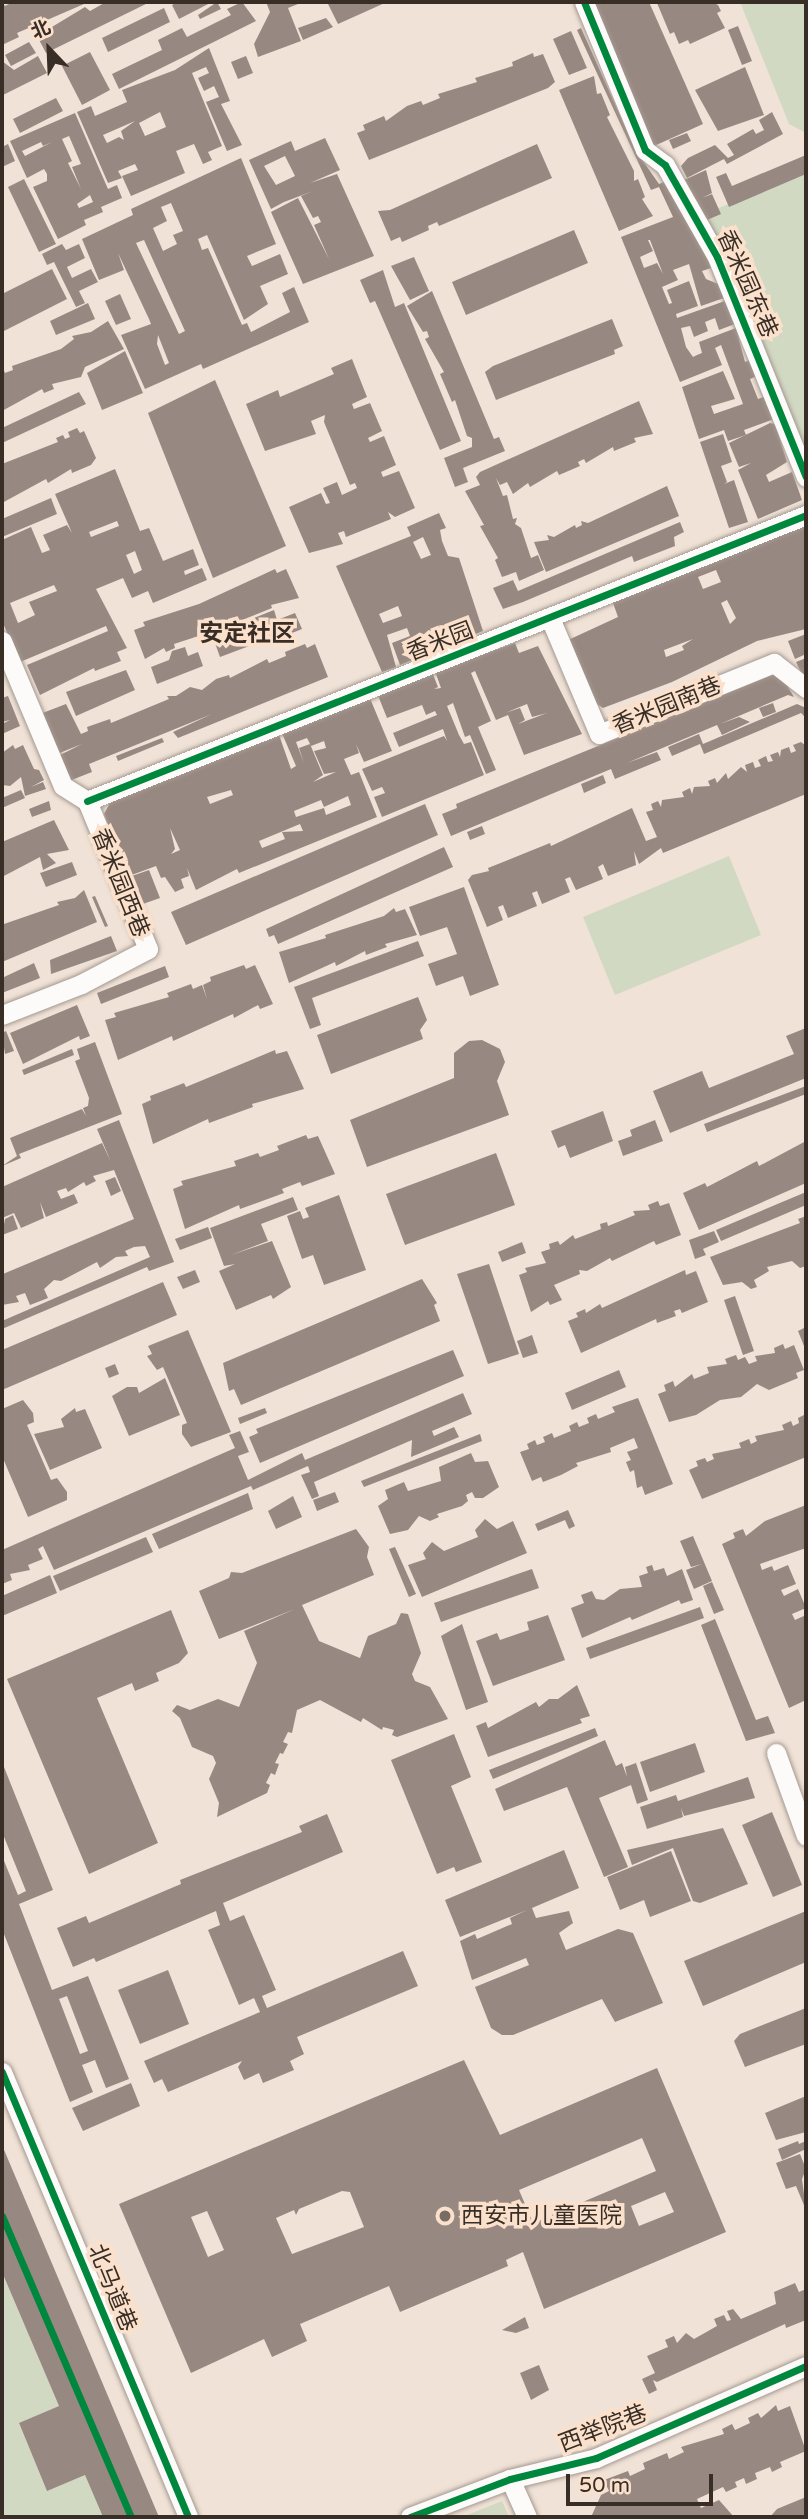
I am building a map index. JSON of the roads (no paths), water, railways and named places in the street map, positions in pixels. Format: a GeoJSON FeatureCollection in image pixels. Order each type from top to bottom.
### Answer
{"type":"FeatureCollection","features":[{"type":"Feature","properties":{"kind":"street","name":"香米园东巷"},"geometry":{"type":"LineString","coordinates":[[584,2],[645,150],[665,165],[718,257],[806,477]]}},
{"type":"Feature","properties":{"kind":"street","name":"香米园"},"geometry":{"type":"LineString","coordinates":[[87,801],[806,515]]}},
{"type":"Feature","properties":{"kind":"street","name":"香米园南巷"},"geometry":{"type":"LineString","coordinates":[[550,618],[599,734],[774,663],[806,688]]}},
{"type":"Feature","properties":{"kind":"street","name":"香米园西巷"},"geometry":{"type":"LineString","coordinates":[[2,641],[63,786],[87,801],[148,949],[80,984],[2,1015]]}},
{"type":"Feature","properties":{"kind":"street"},"geometry":{"type":"LineString","coordinates":[[776,1754],[806,1836]]}},
{"type":"Feature","properties":{"kind":"street","name":"北马道巷"},"geometry":{"type":"LineString","coordinates":[[2,2072],[188,2517]]}},
{"type":"Feature","properties":{"kind":"street","name":"西举院巷"},"geometry":{"type":"LineString","coordinates":[[410,2517],[510,2479],[596,2458],[806,2366]]}},
{"type":"Feature","properties":{"kind":"street"},"geometry":{"type":"LineString","coordinates":[[510,2479],[527,2517]]}},
{"type":"Feature","properties":{"kind":"place","name":"西安市儿童医院"},"geometry":{"type":"Point","coordinates":[445,2216]}},
{"type":"Feature","properties":{"kind":"district","name":"安定社区"},"geometry":{"type":"Point","coordinates":[247,634]}}]}
